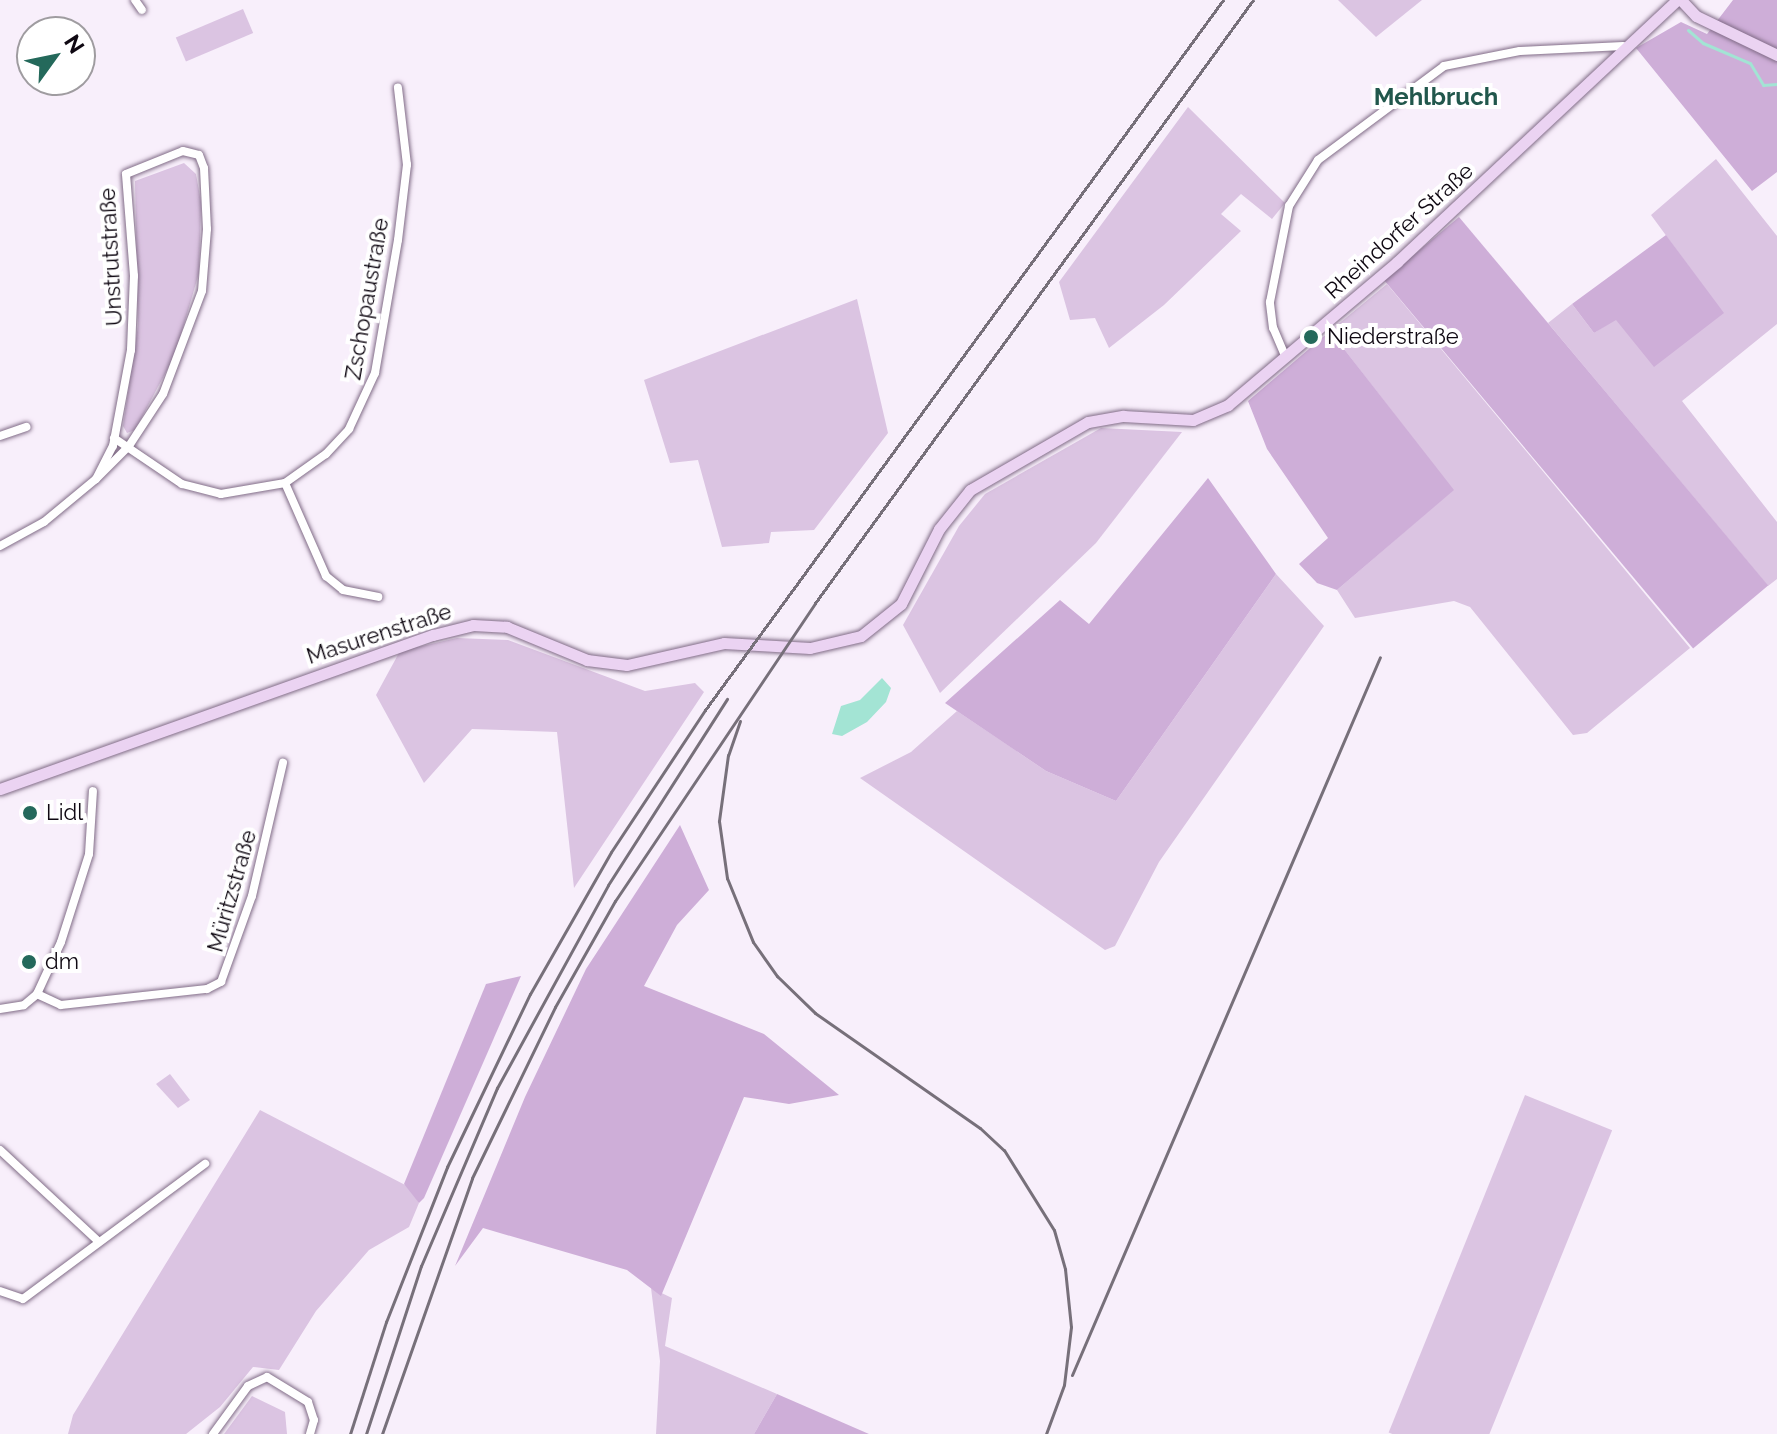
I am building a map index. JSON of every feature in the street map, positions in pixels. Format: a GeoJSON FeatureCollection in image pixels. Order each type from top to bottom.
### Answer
{"type":"FeatureCollection","features":[{"type":"Feature","properties":{"kind":"main road","name":"Rheindorfer Straße"},"geometry":{"type":"LineString","coordinates":[[1114,416],[1202,419],[1228,405],[1286,358],[1511,158],[1623,46],[1679,0]]}},
{"type":"Feature","properties":{"kind":"main road"},"geometry":{"type":"LineString","coordinates":[[1679,0],[1696,16],[1777,55]]}},
{"type":"Feature","properties":{"kind":"main road","name":"Masurenstraße"},"geometry":{"type":"LineString","coordinates":[[0,789],[463,627],[507,627],[611,665],[647,663],[724,643],[810,648],[847,642],[881,624],[901,604],[939,529],[970,490],[1076,428],[1114,416]]}},
{"type":"Feature","properties":{"kind":"street"},"geometry":{"type":"LineString","coordinates":[[135,0],[142,10]]}},
{"type":"Feature","properties":{"kind":"street"},"geometry":{"type":"LineString","coordinates":[[1286,358],[1273,328],[1270,302],[1289,206],[1318,160],[1444,66],[1520,51],[1623,46]]}},
{"type":"Feature","properties":{"kind":"street","name":"Zschopaustraße"},"geometry":{"type":"LineString","coordinates":[[114,438],[167,476],[202,491],[236,494],[285,483],[326,454],[349,429],[375,373],[407,165],[398,88]]}},
{"type":"Feature","properties":{"kind":"street","name":"Unstrutstraße"},"geometry":{"type":"LineString","coordinates":[[0,546],[44,522],[96,479],[129,446],[169,381],[202,291],[208,197],[203,164],[192,151],[126,174],[135,305],[128,376],[114,438],[96,479]]}},
{"type":"Feature","properties":{"kind":"street"},"geometry":{"type":"LineString","coordinates":[[0,436],[26,427]]}},
{"type":"Feature","properties":{"kind":"street"},"geometry":{"type":"LineString","coordinates":[[285,483],[326,576],[343,590],[378,597]]}},
{"type":"Feature","properties":{"kind":"street","name":"Müritzstraße"},"geometry":{"type":"LineString","coordinates":[[37,994],[61,1005],[207,989],[221,982],[256,881],[283,763]]}},
{"type":"Feature","properties":{"kind":"street"},"geometry":{"type":"LineString","coordinates":[[0,1009],[24,1005],[37,994],[80,886],[96,807],[93,791]]}},
{"type":"Feature","properties":{"kind":"street"},"geometry":{"type":"LineString","coordinates":[[0,1150],[99,1242]]}},
{"type":"Feature","properties":{"kind":"street"},"geometry":{"type":"LineString","coordinates":[[0,1291],[23,1299],[205,1164]]}},
{"type":"Feature","properties":{"kind":"street"},"geometry":{"type":"LineString","coordinates":[[213,1434],[248,1386],[267,1377],[308,1402],[314,1420],[310,1434]]}},
{"type":"Feature","properties":{"kind":"shaded area"},"geometry":{"type":"Polygon","coordinates":[[[1338,0],[1422,0],[1376,37],[1338,0]]]}},
{"type":"Feature","properties":{"kind":"shaded area"},"geometry":{"type":"Polygon","coordinates":[[[1733,0],[1777,0],[1777,172],[1752,191],[1636,48],[1681,22],[1707,34],[1733,0]]]}},
{"type":"Feature","properties":{"kind":"shaded area"},"geometry":{"type":"Polygon","coordinates":[[[243,9],[253,33],[186,61],[176,38],[243,9]]]}},
{"type":"Feature","properties":{"kind":"shaded area"},"geometry":{"type":"Polygon","coordinates":[[[1188,107],[1285,203],[1272,219],[1241,194],[1221,214],[1241,231],[1164,305],[1109,348],[1095,318],[1070,320],[1059,282],[1188,107]]]}},
{"type":"Feature","properties":{"kind":"shaded area"},"geometry":{"type":"Polygon","coordinates":[[[1716,159],[1777,236],[1777,324],[1682,401],[1777,522],[1777,579],[1768,586],[1548,323],[1572,304],[1594,333],[1615,319],[1723,313],[1651,215],[1716,159]]]}},
{"type":"Feature","properties":{"kind":"shaded area"},"geometry":{"type":"Polygon","coordinates":[[[184,163],[196,174],[201,202],[199,273],[175,355],[135,430],[127,433],[123,426],[138,326],[135,181],[184,163]]]}},
{"type":"Feature","properties":{"kind":"shaded area"},"geometry":{"type":"Polygon","coordinates":[[[1459,217],[1768,585],[1693,648],[1384,280],[1459,217]]]}},
{"type":"Feature","properties":{"kind":"shaded area"},"geometry":{"type":"Polygon","coordinates":[[[1666,235],[1724,313],[1654,367],[1616,320],[1594,333],[1572,304],[1666,235]]]}},
{"type":"Feature","properties":{"kind":"shaded area"},"geometry":{"type":"Polygon","coordinates":[[[1387,284],[1690,648],[1587,733],[1573,735],[1470,607],[1454,601],[1355,618],[1337,590],[1453,490],[1330,331],[1387,284]]]}},
{"type":"Feature","properties":{"kind":"shaded area"},"geometry":{"type":"Polygon","coordinates":[[[857,299],[888,433],[814,530],[771,532],[769,543],[722,547],[698,460],[670,463],[644,380],[857,299]]]}},
{"type":"Feature","properties":{"kind":"shaded area"},"geometry":{"type":"Polygon","coordinates":[[[1330,331],[1454,490],[1337,590],[1317,583],[1299,564],[1328,538],[1267,449],[1248,401],[1330,331]]]}},
{"type":"Feature","properties":{"kind":"shaded area"},"geometry":{"type":"Polygon","coordinates":[[[1101,428],[1182,432],[1096,543],[940,693],[903,625],[959,526],[985,494],[1101,428]]]}},
{"type":"Feature","properties":{"kind":"shaded area"},"geometry":{"type":"Polygon","coordinates":[[[1208,478],[1276,574],[1116,801],[1046,771],[945,703],[1060,600],[1089,624],[1208,478]]]}},
{"type":"Feature","properties":{"kind":"shaded area"},"geometry":{"type":"Polygon","coordinates":[[[1276,574],[1324,626],[1159,862],[1115,946],[1105,950],[860,778],[911,752],[957,711],[1046,771],[1116,801],[1276,574]]]}},
{"type":"Feature","properties":{"kind":"shaded area"},"geometry":{"type":"Polygon","coordinates":[[[457,638],[508,640],[645,691],[695,683],[704,692],[574,888],[557,732],[472,729],[424,783],[376,695],[400,651],[457,638]]]}},
{"type":"Feature","properties":{"kind":"shaded area"},"geometry":{"type":"Polygon","coordinates":[[[882,678],[891,688],[886,702],[867,722],[842,736],[832,734],[841,706],[860,700],[882,678]]]}},
{"type":"Feature","properties":{"kind":"shaded area"},"geometry":{"type":"Polygon","coordinates":[[[680,825],[709,890],[677,925],[644,986],[764,1034],[839,1095],[789,1104],[744,1097],[661,1296],[627,1270],[483,1228],[455,1266],[525,1097],[586,969],[680,825]]]}},
{"type":"Feature","properties":{"kind":"shaded area"},"geometry":{"type":"Polygon","coordinates":[[[521,976],[424,1198],[419,1203],[404,1184],[486,984],[521,976]]]}},
{"type":"Feature","properties":{"kind":"shaded area"},"geometry":{"type":"Polygon","coordinates":[[[170,1074],[190,1100],[178,1108],[156,1084],[170,1074]]]}},
{"type":"Feature","properties":{"kind":"shaded area"},"geometry":{"type":"Polygon","coordinates":[[[1525,1095],[1612,1130],[1489,1434],[1389,1432],[1525,1095]]]}},
{"type":"Feature","properties":{"kind":"shaded area"},"geometry":{"type":"Polygon","coordinates":[[[260,1110],[411,1188],[419,1203],[409,1227],[369,1250],[316,1311],[279,1370],[253,1367],[220,1407],[186,1434],[68,1434],[73,1415],[260,1110]]]}},
{"type":"Feature","properties":{"kind":"shaded area"},"geometry":{"type":"Polygon","coordinates":[[[651,1288],[672,1298],[665,1346],[777,1394],[754,1434],[656,1434],[660,1361],[651,1288]]]}},
{"type":"Feature","properties":{"kind":"shaded area"},"geometry":{"type":"Polygon","coordinates":[[[777,1394],[869,1434],[754,1434],[777,1394]]]}},
{"type":"Feature","properties":{"kind":"shaded area"},"geometry":{"type":"Polygon","coordinates":[[[252,1396],[285,1412],[287,1434],[224,1434],[252,1396]]]}},
{"type":"Feature","properties":{"kind":"waterway"},"geometry":{"type":"LineString","coordinates":[[1688,30],[1703,43],[1750,63],[1763,85],[1777,84]]}},
{"type":"Feature","properties":{"kind":"railway"},"geometry":{"type":"LineString","coordinates":[[350,1434],[386,1322],[447,1167],[530,994],[611,852],[705,710],[1223,0]]}},
{"type":"Feature","properties":{"kind":"railway"},"geometry":{"type":"LineString","coordinates":[[382,1434],[472,1178],[555,1007],[615,901],[815,603],[1253,0]]}},
{"type":"Feature","properties":{"kind":"railway"},"geometry":{"type":"LineString","coordinates":[[1072,1375],[1380,657]]}},
{"type":"Feature","properties":{"kind":"railway"},"geometry":{"type":"LineString","coordinates":[[366,1434],[421,1266],[497,1088],[608,885],[727,699]]}},
{"type":"Feature","properties":{"kind":"railway"},"geometry":{"type":"LineString","coordinates":[[740,721],[728,755],[719,821],[727,878],[753,942],[777,976],[815,1013],[980,1128],[1004,1150],[1054,1230],[1065,1269],[1071,1327],[1064,1385],[1046,1434]]}},
{"type":"Feature","properties":{"kind":"place","name":"Niederstraße"},"geometry":{"type":"Point","coordinates":[1311,337]}},
{"type":"Feature","properties":{"kind":"place","name":"Lidl"},"geometry":{"type":"Point","coordinates":[30,813]}},
{"type":"Feature","properties":{"kind":"place","name":"dm"},"geometry":{"type":"Point","coordinates":[29,962]}},
{"type":"Feature","properties":{"kind":"district","name":"Mehlbruch"},"geometry":{"type":"Point","coordinates":[1436,97]}}]}
